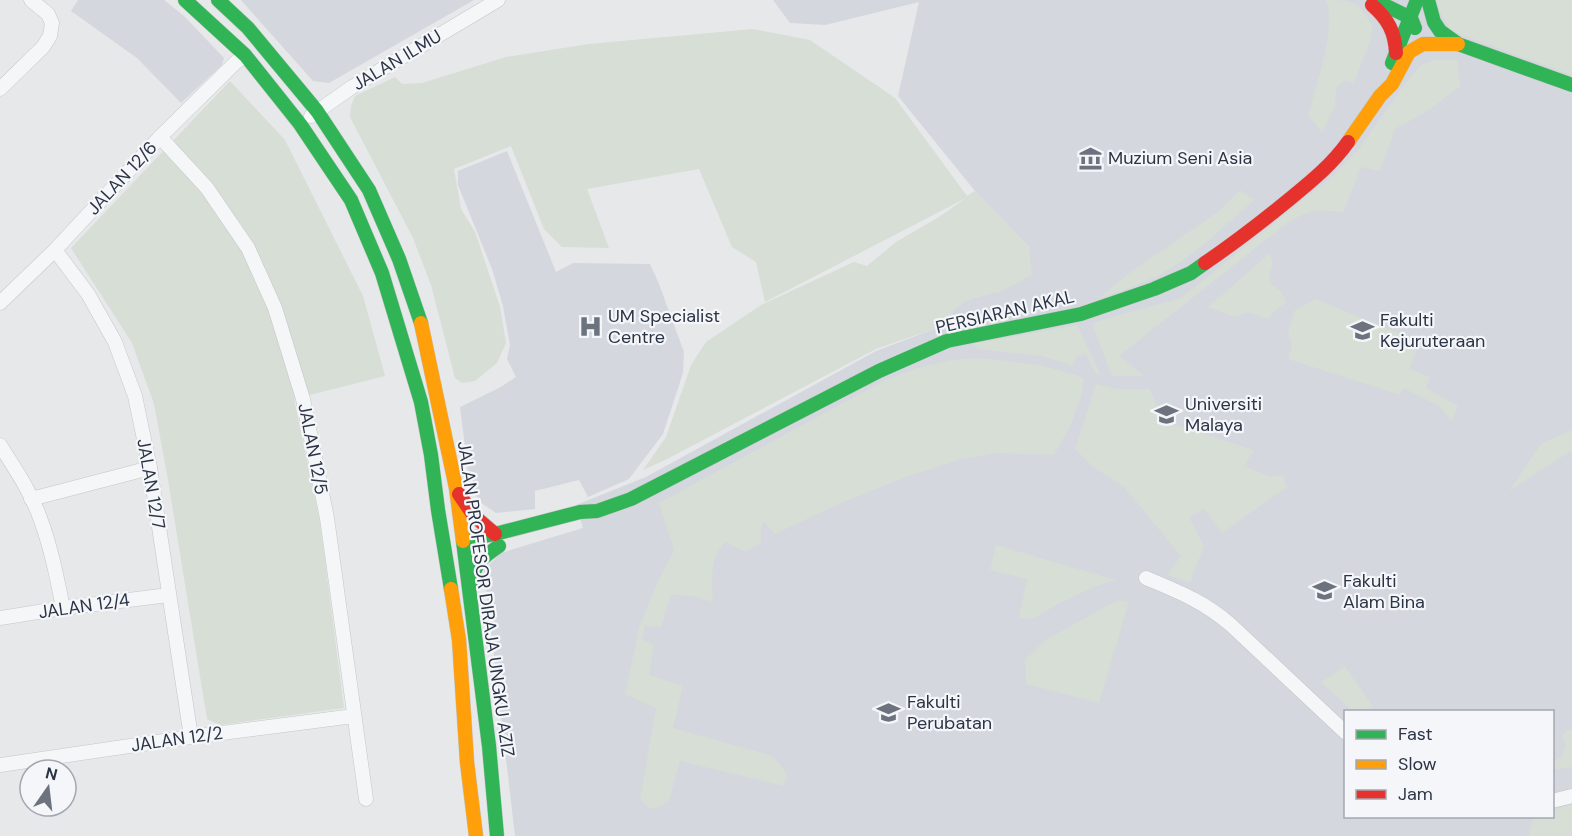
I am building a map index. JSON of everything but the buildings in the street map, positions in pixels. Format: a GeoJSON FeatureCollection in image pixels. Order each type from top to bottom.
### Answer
{"type":"FeatureCollection","features":[{"type":"Feature","properties":{"kind":"main road","name":"JALAN PROFESOR DIRAJA UNGKU AZIZ"},"geometry":{"type":"LineString","coordinates":[[185,0],[245,55],[300,124],[351,200],[382,273],[421,402],[431,455],[459,640],[467,762],[476,836]]}},
{"type":"Feature","properties":{"kind":"main road","name":"JALAN PROFESOR DIRAJA UNGKU AZIZ"},"geometry":{"type":"LineString","coordinates":[[218,0],[248,28],[317,111],[369,190],[399,258],[423,329],[456,488],[489,746],[497,836]]}},
{"type":"Feature","properties":{"kind":"main road"},"geometry":{"type":"LineString","coordinates":[[1366,0],[1391,24],[1396,43],[1402,54],[1423,44],[1458,45],[1572,85]]}},
{"type":"Feature","properties":{"kind":"main road"},"geometry":{"type":"LineString","coordinates":[[1374,0],[1411,18]]}},
{"type":"Feature","properties":{"kind":"main road","name":"PERSIARAN AKAL"},"geometry":{"type":"LineString","coordinates":[[462,546],[581,523],[597,511],[632,499],[879,371],[947,341],[1074,316],[1145,292],[1191,273],[1252,231],[1318,176],[1341,152],[1380,96],[1385,78],[1402,54],[1417,0]]}},
{"type":"Feature","properties":{"kind":"main road"},"geometry":{"type":"LineString","coordinates":[[1428,0],[1434,22],[1440,31],[1458,45]]}},
{"type":"Feature","properties":{"kind":"main road"},"geometry":{"type":"LineString","coordinates":[[431,455],[442,497],[462,546],[454,608]]}},
{"type":"Feature","properties":{"kind":"main road"},"geometry":{"type":"LineString","coordinates":[[456,488],[465,506],[497,540],[476,564],[470,593]]}},
{"type":"Feature","properties":{"kind":"street"},"geometry":{"type":"LineString","coordinates":[[0,88],[43,47],[50,36],[52,23],[48,14],[31,0]]}},
{"type":"Feature","properties":{"kind":"street","name":"JALAN ILMU"},"geometry":{"type":"LineString","coordinates":[[300,124],[352,87],[498,0]]}},
{"type":"Feature","properties":{"kind":"street","name":"JALAN 12/6"},"geometry":{"type":"LineString","coordinates":[[0,303],[55,250],[160,137],[245,55]]}},
{"type":"Feature","properties":{"kind":"street","name":"JALAN 12/5"},"geometry":{"type":"LineString","coordinates":[[160,137],[207,189],[248,248],[275,308],[303,399],[327,518],[366,800]]}},
{"type":"Feature","properties":{"kind":"street","name":"JALAN 12/7"},"geometry":{"type":"LineString","coordinates":[[55,250],[88,294],[115,342],[135,396],[150,468],[191,737]]}},
{"type":"Feature","properties":{"kind":"street"},"geometry":{"type":"LineString","coordinates":[[0,446],[22,480],[40,517],[63,608]]}},
{"type":"Feature","properties":{"kind":"street"},"geometry":{"type":"LineString","coordinates":[[31,499],[150,468]]}},
{"type":"Feature","properties":{"kind":"street"},"geometry":{"type":"LineString","coordinates":[[1146,578],[1194,598],[1214,610],[1344,731]]}},
{"type":"Feature","properties":{"kind":"street","name":"JALAN 12/4"},"geometry":{"type":"LineString","coordinates":[[0,618],[169,595]]}},
{"type":"Feature","properties":{"kind":"street","name":"JALAN 12/2"},"geometry":{"type":"LineString","coordinates":[[0,765],[354,716]]}},
{"type":"Feature","properties":{"kind":"street"},"geometry":{"type":"LineString","coordinates":[[1554,800],[1572,796]]}},
{"type":"Feature","properties":{"kind":"shaded area"},"geometry":{"type":"Polygon","coordinates":[[[78,0],[164,0],[184,16],[224,58],[222,65],[181,103],[137,58],[71,11],[78,0]]]}},
{"type":"Feature","properties":{"kind":"shaded area"},"geometry":{"type":"Polygon","coordinates":[[[241,0],[474,0],[329,83],[313,81],[241,0]]]}},
{"type":"Feature","properties":{"kind":"shaded area","name":"Universiti Malaya"},"geometry":{"type":"Polygon","coordinates":[[[773,0],[1572,0],[1572,836],[515,836],[484,570],[501,553],[583,528],[576,505],[646,477],[876,351],[950,323],[953,310],[966,300],[1004,290],[1029,247],[975,191],[898,96],[919,2],[825,25],[790,23],[773,0]]]}},
{"type":"Feature","properties":{"kind":"shaded area"},"geometry":{"type":"Polygon","coordinates":[[[1326,0],[1355,4],[1364,12],[1373,27],[1370,42],[1354,83],[1344,81],[1336,88],[1335,106],[1322,133],[1308,115],[1327,41],[1329,12],[1326,0]]]}},
{"type":"Feature","properties":{"kind":"shaded area"},"geometry":{"type":"Polygon","coordinates":[[[1436,0],[1572,0],[1572,75],[1451,31],[1436,0]]]}},
{"type":"Feature","properties":{"kind":"shaded area"},"geometry":{"type":"Polygon","coordinates":[[[753,29],[810,40],[895,98],[967,196],[975,191],[1029,247],[1032,275],[1004,290],[966,300],[953,310],[951,323],[876,349],[643,470],[666,437],[691,365],[706,342],[761,305],[854,262],[867,266],[896,242],[966,198],[765,302],[756,262],[732,247],[699,169],[587,189],[609,248],[562,247],[544,229],[511,146],[454,169],[461,209],[475,232],[500,307],[506,343],[497,363],[475,381],[462,383],[455,378],[431,285],[413,238],[350,117],[355,96],[395,77],[402,84],[422,83],[506,57],[589,44],[753,29]]]}},
{"type":"Feature","properties":{"kind":"shaded area"},"geometry":{"type":"Polygon","coordinates":[[[1436,60],[1457,60],[1461,86],[1426,112],[1395,129],[1380,171],[1361,167],[1343,213],[1313,211],[1286,224],[1119,356],[1144,376],[1112,376],[1092,324],[1181,298],[1329,179],[1358,150],[1404,85],[1422,64],[1436,60]]]}},
{"type":"Feature","properties":{"kind":"shaded area"},"geometry":{"type":"Polygon","coordinates":[[[230,81],[285,140],[363,296],[385,376],[294,399],[320,522],[344,708],[220,725],[207,719],[154,404],[132,343],[71,248],[230,81]]]}},
{"type":"Feature","properties":{"kind":"shaded area","name":"UM Specialist Centre"},"geometry":{"type":"Polygon","coordinates":[[[507,151],[556,272],[573,263],[650,264],[684,352],[683,373],[663,434],[629,479],[588,497],[579,480],[535,491],[535,509],[496,513],[480,502],[470,486],[460,407],[516,377],[507,359],[510,345],[503,306],[492,269],[458,185],[458,171],[507,151]]]}},
{"type":"Feature","properties":{"kind":"shaded area"},"geometry":{"type":"Polygon","coordinates":[[[1240,190],[1254,200],[1193,253],[1154,277],[1099,298],[1132,271],[1219,211],[1240,190]]]}},
{"type":"Feature","properties":{"kind":"shaded area"},"geometry":{"type":"Polygon","coordinates":[[[1270,253],[1273,266],[1269,275],[1272,285],[1280,291],[1287,302],[1267,319],[1247,312],[1235,317],[1208,307],[1270,253]]]}},
{"type":"Feature","properties":{"kind":"shaded area"},"geometry":{"type":"Polygon","coordinates":[[[1315,299],[1419,341],[1410,369],[1430,377],[1426,388],[1458,406],[1452,421],[1439,406],[1403,388],[1400,395],[1288,359],[1292,346],[1288,334],[1294,311],[1315,299]]]}},
{"type":"Feature","properties":{"kind":"shaded area"},"geometry":{"type":"Polygon","coordinates":[[[1077,325],[1101,375],[1096,374],[1086,355],[1078,356],[1072,366],[1042,356],[978,349],[973,344],[1077,325]]]}},
{"type":"Feature","properties":{"kind":"shaded area"},"geometry":{"type":"Polygon","coordinates":[[[979,358],[1040,365],[1084,379],[1081,396],[1070,427],[1054,455],[995,453],[959,460],[903,478],[841,503],[775,534],[764,522],[761,529],[761,542],[746,552],[725,542],[714,563],[713,602],[693,596],[671,595],[661,627],[645,626],[642,640],[654,645],[649,675],[683,686],[673,728],[773,756],[787,776],[784,786],[680,761],[669,800],[657,809],[648,808],[640,799],[656,708],[625,694],[639,628],[657,583],[674,550],[659,503],[887,379],[951,360],[979,358]]]}},
{"type":"Feature","properties":{"kind":"shaded area"},"geometry":{"type":"Polygon","coordinates":[[[1096,384],[1117,389],[1150,389],[1163,421],[1254,450],[1244,466],[1271,477],[1283,475],[1287,487],[1222,533],[1204,509],[1189,517],[1204,546],[1190,583],[1167,575],[1181,556],[1124,487],[1092,466],[1075,449],[1096,384]]]}},
{"type":"Feature","properties":{"kind":"shaded area"},"geometry":{"type":"Polygon","coordinates":[[[1572,430],[1572,450],[1509,491],[1542,443],[1572,430]]]}},
{"type":"Feature","properties":{"kind":"shaded area"},"geometry":{"type":"Polygon","coordinates":[[[996,545],[1116,580],[1093,587],[1033,619],[1019,618],[1027,579],[990,570],[996,545]]]}},
{"type":"Feature","properties":{"kind":"shaded area"},"geometry":{"type":"Polygon","coordinates":[[[1118,600],[1129,602],[1099,703],[1026,684],[1025,660],[1045,640],[1118,600]]]}},
{"type":"Feature","properties":{"kind":"shaded area"},"geometry":{"type":"Polygon","coordinates":[[[1345,666],[1373,707],[1367,710],[1351,710],[1321,682],[1345,666]]]}},
{"type":"Feature","properties":{"kind":"shaded area"},"geometry":{"type":"Polygon","coordinates":[[[1572,728],[1572,767],[1554,770],[1554,761],[1561,757],[1566,745],[1562,735],[1572,728]]]}},
{"type":"Feature","properties":{"kind":"shaded area"},"geometry":{"type":"Polygon","coordinates":[[[1572,804],[1572,836],[1529,836],[1533,818],[1554,818],[1554,810],[1572,804]]]}},
{"type":"Feature","properties":{"kind":"traffic: fast"},"geometry":{"type":"LineString","coordinates":[[185,0],[245,55],[300,124],[351,200],[382,273],[421,402],[451,589]]}},
{"type":"Feature","properties":{"kind":"traffic: fast"},"geometry":{"type":"LineString","coordinates":[[218,0],[248,28],[317,111],[369,190],[399,259],[421,323]]}},
{"type":"Feature","properties":{"kind":"traffic: fast"},"geometry":{"type":"LineString","coordinates":[[1374,0],[1411,18],[1415,28]]}},
{"type":"Feature","properties":{"kind":"traffic: fast"},"geometry":{"type":"LineString","coordinates":[[1392,63],[1417,0]]}},
{"type":"Feature","properties":{"kind":"traffic: fast"},"geometry":{"type":"LineString","coordinates":[[1428,0],[1434,22],[1440,31],[1458,44],[1572,85]]}},
{"type":"Feature","properties":{"kind":"traffic: fast"},"geometry":{"type":"LineString","coordinates":[[463,539],[495,534],[580,512],[597,511],[631,499],[879,371],[947,341],[1081,314],[1154,289],[1191,273],[1205,263]]}},
{"type":"Feature","properties":{"kind":"traffic: fast"},"geometry":{"type":"LineString","coordinates":[[463,541],[489,746],[497,836]]}},
{"type":"Feature","properties":{"kind":"traffic: fast"},"geometry":{"type":"LineString","coordinates":[[471,584],[474,571],[480,561],[499,546]]}},
{"type":"Feature","properties":{"kind":"traffic: slow"},"geometry":{"type":"LineString","coordinates":[[1348,142],[1380,96],[1392,84],[1409,52],[1423,44],[1458,44]]}},
{"type":"Feature","properties":{"kind":"traffic: slow"},"geometry":{"type":"LineString","coordinates":[[421,323],[456,488],[463,541]]}},
{"type":"Feature","properties":{"kind":"traffic: slow"},"geometry":{"type":"LineString","coordinates":[[451,589],[459,640],[467,762],[476,836]]}},
{"type":"Feature","properties":{"kind":"traffic: jam"},"geometry":{"type":"LineString","coordinates":[[1372,5],[1390,26],[1396,53]]}},
{"type":"Feature","properties":{"kind":"traffic: jam"},"geometry":{"type":"LineString","coordinates":[[1205,263],[1246,234],[1303,188],[1327,167],[1348,142]]}},
{"type":"Feature","properties":{"kind":"traffic: jam"},"geometry":{"type":"LineString","coordinates":[[459,494],[474,516],[495,534]]}},
{"type":"Feature","properties":{"kind":"place","name":"Muzium Seni Asia"},"geometry":{"type":"Point","coordinates":[1090,158]}},
{"type":"Feature","properties":{"kind":"place","name":"UM Specialist Centre"},"geometry":{"type":"Point","coordinates":[590,326]}},
{"type":"Feature","properties":{"kind":"place","name":"Fakulti Kejuruteraan"},"geometry":{"type":"Point","coordinates":[1362,330]}},
{"type":"Feature","properties":{"kind":"place","name":"Universiti Malaya"},"geometry":{"type":"Point","coordinates":[1167,414]}},
{"type":"Feature","properties":{"kind":"place","name":"Fakulti Alam Bina"},"geometry":{"type":"Point","coordinates":[1325,591]}},
{"type":"Feature","properties":{"kind":"place","name":"Fakulti Perubatan"},"geometry":{"type":"Point","coordinates":[889,712]}}]}
